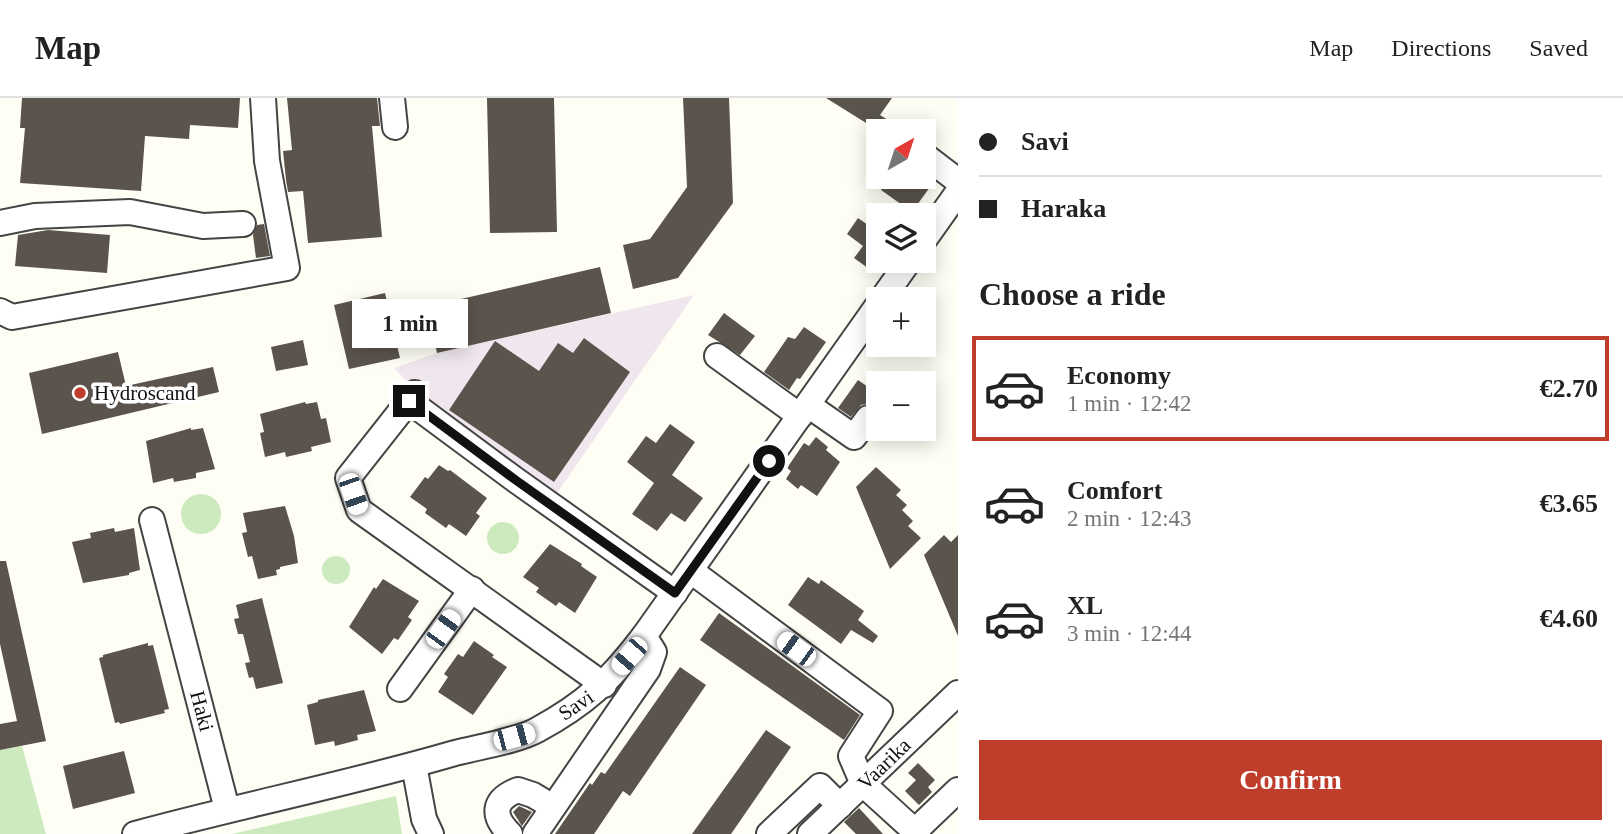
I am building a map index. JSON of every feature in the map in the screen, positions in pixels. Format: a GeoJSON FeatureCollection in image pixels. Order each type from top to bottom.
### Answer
{"type":"FeatureCollection","features":[{"type":"Feature","properties":{"kind":"street"},"geometry":{"type":"LineString","coordinates":[[0,311],[12,317],[287,268],[267,161],[263,98]]}},
{"type":"Feature","properties":{"kind":"street"},"geometry":{"type":"LineString","coordinates":[[392,98],[395,127]]}},
{"type":"Feature","properties":{"kind":"street"},"geometry":{"type":"LineString","coordinates":[[936,164],[958,181]]}},
{"type":"Feature","properties":{"kind":"street"},"geometry":{"type":"LineString","coordinates":[[936,223],[958,192]]}},
{"type":"Feature","properties":{"kind":"street"},"geometry":{"type":"LineString","coordinates":[[0,223],[35,216],[130,212],[203,226],[243,225]]}},
{"type":"Feature","properties":{"kind":"street","name":"Savi"},"geometry":{"type":"LineString","coordinates":[[135,834],[227,809],[414,765],[534,732],[576,707],[604,685],[644,636],[866,322]]}},
{"type":"Feature","properties":{"kind":"street"},"geometry":{"type":"LineString","coordinates":[[717,356],[804,411],[854,438],[866,421]]}},
{"type":"Feature","properties":{"kind":"street"},"geometry":{"type":"LineString","coordinates":[[604,685],[359,510],[348,478],[412,397],[517,481],[675,593]]}},
{"type":"Feature","properties":{"kind":"street","name":"Haki"},"geometry":{"type":"LineString","coordinates":[[152,520],[227,809]]}},
{"type":"Feature","properties":{"kind":"street"},"geometry":{"type":"LineString","coordinates":[[691,571],[880,710],[851,756],[863,784],[916,833],[958,790]]}},
{"type":"Feature","properties":{"kind":"street"},"geometry":{"type":"LineString","coordinates":[[400,689],[472,589]]}},
{"type":"Feature","properties":{"kind":"street"},"geometry":{"type":"LineString","coordinates":[[535,834],[648,669],[654,652],[644,636]]}},
{"type":"Feature","properties":{"kind":"street","name":"Vaarika"},"geometry":{"type":"LineString","coordinates":[[810,834],[958,693]]}},
{"type":"Feature","properties":{"kind":"street"},"geometry":{"type":"LineString","coordinates":[[414,765],[424,819],[431,834]]}},
{"type":"Feature","properties":{"kind":"street"},"geometry":{"type":"LineString","coordinates":[[769,834],[820,786],[841,806]]}},
{"type":"Feature","properties":{"kind":"street"},"geometry":{"type":"LineString","coordinates":[[510,834],[499,822],[497,812],[501,800],[509,793],[518,790],[553,807]]}},
{"type":"Feature","properties":{"kind":"shaded area"},"geometry":{"type":"Polygon","coordinates":[[[694,295],[555,496],[429,404],[394,368],[437,353],[694,295]]]}},
{"type":"Feature","properties":{"kind":"green space"},"geometry":{"type":"Polygon","coordinates":[[[201,494],[209,495],[215,500],[220,506],[220,522],[215,528],[209,533],[201,534],[193,533],[187,528],[182,522],[181,514],[182,506],[187,500],[193,495],[201,494]]]}},
{"type":"Feature","properties":{"kind":"green space"},"geometry":{"type":"Polygon","coordinates":[[[503,522],[514,527],[519,538],[514,549],[503,554],[492,549],[487,538],[492,527],[503,522]]]}},
{"type":"Feature","properties":{"kind":"green space"},"geometry":{"type":"Polygon","coordinates":[[[336,556],[346,560],[350,570],[346,580],[336,584],[326,580],[322,570],[326,560],[336,556]]]}},
{"type":"Feature","properties":{"kind":"green space"},"geometry":{"type":"Polygon","coordinates":[[[22,746],[46,834],[0,834],[0,750],[22,746]]]}},
{"type":"Feature","properties":{"kind":"green space"},"geometry":{"type":"Polygon","coordinates":[[[396,796],[402,834],[232,834],[396,796]]]}},
{"type":"Feature","properties":{"kind":"building"},"geometry":{"type":"Polygon","coordinates":[[[22,98],[240,98],[238,128],[190,125],[189,139],[145,136],[141,191],[20,183],[25,128],[20,128],[22,98]]]}},
{"type":"Feature","properties":{"kind":"building"},"geometry":{"type":"Polygon","coordinates":[[[287,98],[377,98],[380,126],[372,126],[382,237],[308,243],[303,191],[288,192],[286,180],[283,151],[292,150],[287,98]]]}},
{"type":"Feature","properties":{"kind":"building"},"geometry":{"type":"Polygon","coordinates":[[[487,98],[554,98],[557,232],[490,233],[487,98]]]}},
{"type":"Feature","properties":{"kind":"building"},"geometry":{"type":"Polygon","coordinates":[[[683,98],[729,98],[733,203],[678,278],[633,289],[623,245],[650,239],[687,187],[683,98]]]}},
{"type":"Feature","properties":{"kind":"building"},"geometry":{"type":"Polygon","coordinates":[[[826,98],[892,98],[880,115],[886,119],[866,119],[866,123],[826,98]]]}},
{"type":"Feature","properties":{"kind":"building"},"geometry":{"type":"Polygon","coordinates":[[[929,189],[918,203],[899,203],[881,190],[929,189]]]}},
{"type":"Feature","properties":{"kind":"building"},"geometry":{"type":"Polygon","coordinates":[[[858,218],[866,224],[866,267],[854,258],[863,246],[847,234],[858,218]]]}},
{"type":"Feature","properties":{"kind":"building"},"geometry":{"type":"Polygon","coordinates":[[[264,224],[270,256],[256,258],[253,235],[257,225],[264,224]]]}},
{"type":"Feature","properties":{"kind":"building"},"geometry":{"type":"Polygon","coordinates":[[[48,230],[110,235],[107,273],[15,266],[18,235],[48,230]]]}},
{"type":"Feature","properties":{"kind":"building"},"geometry":{"type":"Polygon","coordinates":[[[600,267],[611,313],[437,353],[426,307],[600,267]]]}},
{"type":"Feature","properties":{"kind":"building"},"geometry":{"type":"Polygon","coordinates":[[[385,293],[400,358],[349,369],[334,305],[385,293]]]}},
{"type":"Feature","properties":{"kind":"building"},"geometry":{"type":"Polygon","coordinates":[[[724,313],[755,336],[740,355],[708,335],[724,313]]]}},
{"type":"Feature","properties":{"kind":"building"},"geometry":{"type":"Polygon","coordinates":[[[804,327],[826,342],[789,390],[764,372],[788,337],[795,339],[804,327]]]}},
{"type":"Feature","properties":{"kind":"building"},"geometry":{"type":"Polygon","coordinates":[[[584,338],[630,372],[554,482],[449,410],[495,341],[539,371],[558,343],[573,353],[584,338]]]}},
{"type":"Feature","properties":{"kind":"building"},"geometry":{"type":"Polygon","coordinates":[[[303,340],[308,365],[276,371],[271,347],[303,340]]]}},
{"type":"Feature","properties":{"kind":"building","name":"Hydroscand"},"geometry":{"type":"Polygon","coordinates":[[[118,352],[126,386],[213,367],[219,392],[42,434],[29,373],[118,352]]]}},
{"type":"Feature","properties":{"kind":"building"},"geometry":{"type":"Polygon","coordinates":[[[858,380],[866,386],[866,404],[861,405],[851,417],[838,408],[858,380]]]}},
{"type":"Feature","properties":{"kind":"building"},"geometry":{"type":"Polygon","coordinates":[[[305,402],[317,402],[321,419],[326,418],[331,442],[311,447],[312,451],[286,457],[285,452],[265,457],[260,433],[264,432],[260,414],[305,402]]]}},
{"type":"Feature","properties":{"kind":"building"},"geometry":{"type":"Polygon","coordinates":[[[670,424],[695,442],[672,475],[703,498],[685,522],[671,513],[657,531],[632,514],[654,483],[627,462],[646,436],[656,443],[670,424]]]}},
{"type":"Feature","properties":{"kind":"building"},"geometry":{"type":"Polygon","coordinates":[[[191,428],[203,428],[215,469],[196,473],[196,478],[174,482],[173,478],[153,483],[146,441],[191,428]]]}},
{"type":"Feature","properties":{"kind":"building"},"geometry":{"type":"Polygon","coordinates":[[[816,437],[840,462],[817,496],[801,485],[798,489],[786,479],[791,471],[787,468],[804,443],[809,446],[816,437]]]}},
{"type":"Feature","properties":{"kind":"building"},"geometry":{"type":"Polygon","coordinates":[[[439,465],[450,470],[487,498],[476,513],[480,516],[466,536],[449,524],[446,528],[425,513],[427,509],[410,497],[425,477],[428,479],[439,465]]]}},
{"type":"Feature","properties":{"kind":"building"},"geometry":{"type":"Polygon","coordinates":[[[876,467],[901,490],[896,495],[907,505],[902,510],[913,521],[908,526],[921,538],[890,569],[856,487],[876,467]]]}},
{"type":"Feature","properties":{"kind":"building"},"geometry":{"type":"Polygon","coordinates":[[[285,506],[294,536],[298,563],[280,567],[276,570],[277,575],[258,579],[252,556],[248,557],[242,533],[247,532],[243,513],[285,506]]]}},
{"type":"Feature","properties":{"kind":"building"},"geometry":{"type":"Polygon","coordinates":[[[114,528],[115,532],[134,528],[140,570],[129,575],[83,583],[72,542],[91,538],[90,533],[114,528]]]}},
{"type":"Feature","properties":{"kind":"building"},"geometry":{"type":"Polygon","coordinates":[[[944,535],[951,542],[958,535],[958,636],[924,555],[944,535]]]}},
{"type":"Feature","properties":{"kind":"building"},"geometry":{"type":"Polygon","coordinates":[[[550,544],[597,577],[575,613],[559,602],[556,606],[536,592],[539,588],[523,577],[550,544]]]}},
{"type":"Feature","properties":{"kind":"building"},"geometry":{"type":"Polygon","coordinates":[[[0,561],[6,561],[46,741],[0,750],[0,724],[17,721],[0,644],[0,561]]]}},
{"type":"Feature","properties":{"kind":"building"},"geometry":{"type":"Polygon","coordinates":[[[808,577],[819,584],[821,580],[864,611],[858,620],[878,636],[873,643],[851,630],[841,644],[788,605],[808,577]]]}},
{"type":"Feature","properties":{"kind":"building"},"geometry":{"type":"Polygon","coordinates":[[[383,579],[419,601],[408,617],[412,620],[398,640],[394,638],[382,654],[349,627],[374,587],[376,589],[383,579]]]}},
{"type":"Feature","properties":{"kind":"building"},"geometry":{"type":"Polygon","coordinates":[[[262,598],[283,683],[256,689],[253,677],[249,678],[245,663],[250,662],[243,634],[238,634],[234,619],[239,618],[236,605],[262,598]]]}},
{"type":"Feature","properties":{"kind":"building"},"geometry":{"type":"Polygon","coordinates":[[[719,613],[860,715],[844,740],[700,640],[719,613]]]}},
{"type":"Feature","properties":{"kind":"building"},"geometry":{"type":"Polygon","coordinates":[[[474,641],[507,667],[473,715],[438,692],[448,677],[444,674],[458,654],[463,657],[474,641]]]}},
{"type":"Feature","properties":{"kind":"building"},"geometry":{"type":"Polygon","coordinates":[[[148,643],[148,646],[153,645],[169,709],[164,710],[165,713],[115,723],[99,658],[148,643]]]}},
{"type":"Feature","properties":{"kind":"building"},"geometry":{"type":"Polygon","coordinates":[[[680,667],[706,685],[630,796],[623,791],[594,834],[555,834],[590,783],[592,785],[601,772],[605,774],[680,667]]]}},
{"type":"Feature","properties":{"kind":"building"},"geometry":{"type":"Polygon","coordinates":[[[364,690],[376,731],[357,735],[358,740],[335,746],[334,741],[315,745],[307,705],[364,690]]]}},
{"type":"Feature","properties":{"kind":"building"},"geometry":{"type":"Polygon","coordinates":[[[766,730],[791,747],[731,834],[692,834],[766,730]]]}},
{"type":"Feature","properties":{"kind":"building"},"geometry":{"type":"Polygon","coordinates":[[[124,751],[135,793],[73,809],[63,766],[124,751]]]}},
{"type":"Feature","properties":{"kind":"building"},"geometry":{"type":"Polygon","coordinates":[[[918,763],[935,780],[928,787],[932,792],[919,805],[905,791],[916,780],[908,773],[918,763]]]}},
{"type":"Feature","properties":{"kind":"building"},"geometry":{"type":"Polygon","coordinates":[[[519,806],[532,812],[522,826],[513,812],[519,806]]]}},
{"type":"Feature","properties":{"kind":"building"},"geometry":{"type":"Polygon","coordinates":[[[859,808],[883,834],[856,834],[844,822],[859,808]]]}},
{"type":"Feature","properties":{"kind":"place","name":"Hydroscand"},"geometry":{"type":"Point","coordinates":[80,393]}},
{"type":"Feature","properties":{"kind":"route"},"geometry":{"type":"LineString","coordinates":[[409,401],[675,593],[769,461]]}}]}
